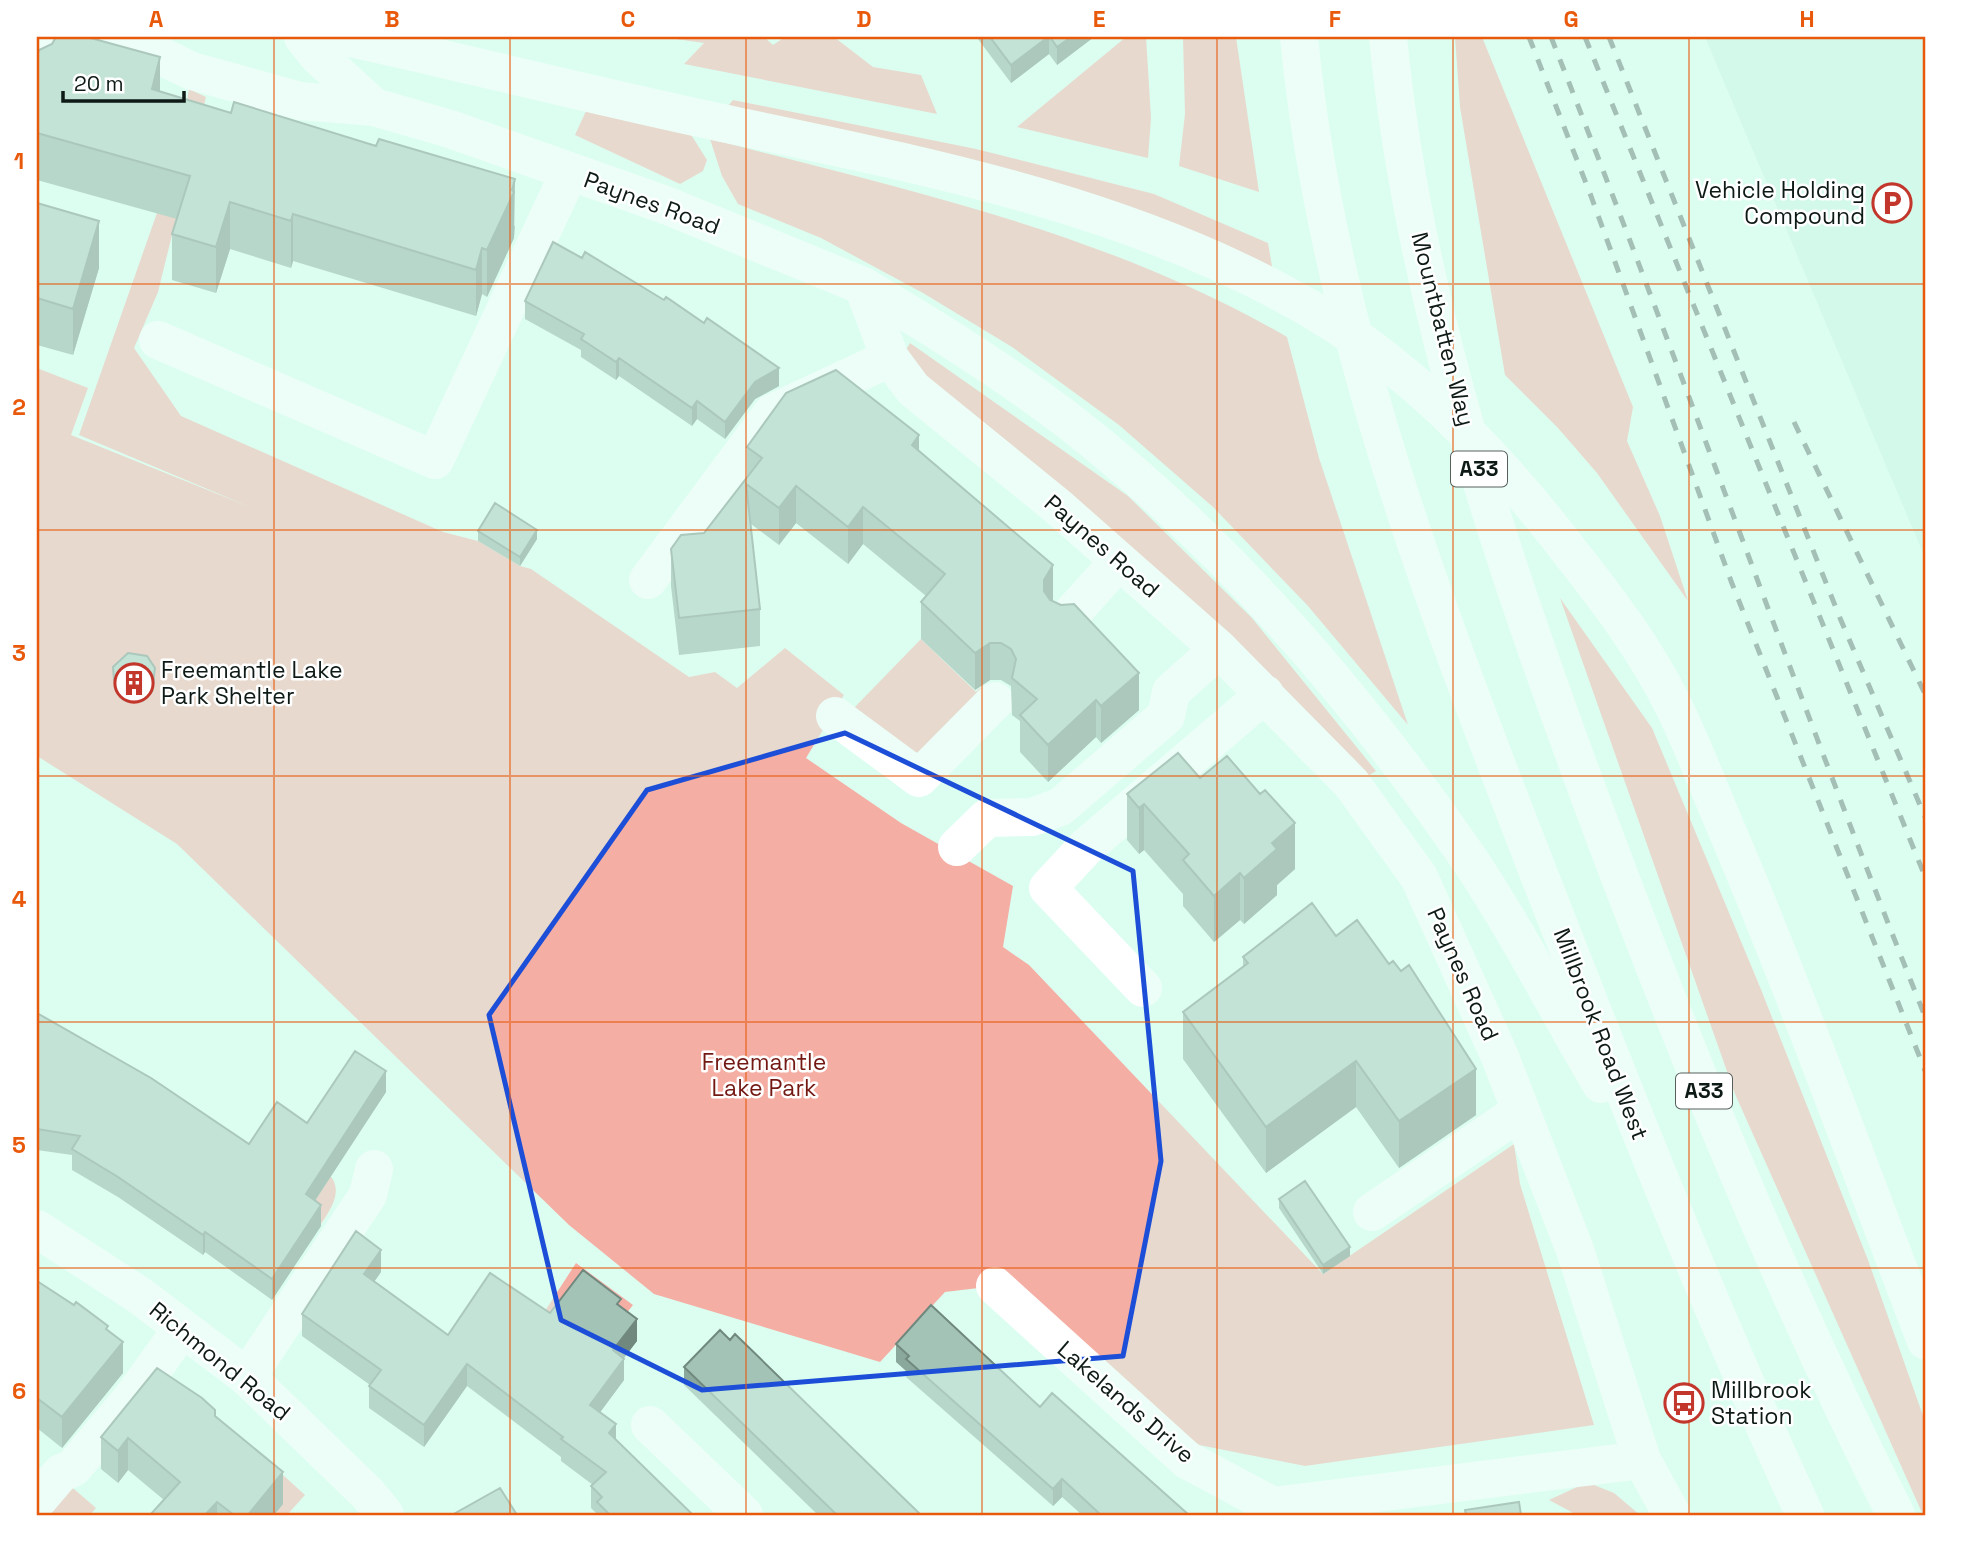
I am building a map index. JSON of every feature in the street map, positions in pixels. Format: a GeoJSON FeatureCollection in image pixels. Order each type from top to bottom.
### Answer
{"type":"FeatureCollection","features":[{"type":"Feature","properties":{"kind":"main road"},"geometry":{"type":"LineString","coordinates":[[37,75],[46,37]]}},
{"type":"Feature","properties":{"kind":"main road","name":"Paynes Road"},"geometry":{"type":"LineString","coordinates":[[120,37],[192,71],[287,97],[374,107],[450,129],[668,206],[863,286],[890,358],[914,388],[1219,649],[1351,783],[1419,877],[1500,1056],[1575,1250],[1643,1460],[1672,1515]]}},
{"type":"Feature","properties":{"kind":"main road"},"geometry":{"type":"LineString","coordinates":[[303,37],[318,56],[374,107]]}},
{"type":"Feature","properties":{"kind":"main road"},"geometry":{"type":"LineString","coordinates":[[346,37],[407,45],[998,186],[1101,218],[1189,251],[1313,310],[1374,353],[1478,445],[1549,524],[1632,634],[1672,702],[1759,907],[1926,1341]]}},
{"type":"Feature","properties":{"kind":"main road","name":"Millbrook Road West"},"geometry":{"type":"LineString","coordinates":[[1299,37],[1321,192],[1344,294],[1416,546],[1475,710],[1660,1185],[1805,1515]]}},
{"type":"Feature","properties":{"kind":"main road","name":"Mountbatten Way"},"geometry":{"type":"LineString","coordinates":[[1388,37],[1408,177],[1427,280],[1491,510],[1537,656],[1669,1008],[1766,1241],[1848,1421],[1896,1515]]}},
{"type":"Feature","properties":{"kind":"main road"},"geometry":{"type":"LineString","coordinates":[[158,340],[435,460],[569,173]]}},
{"type":"Feature","properties":{"kind":"main road"},"geometry":{"type":"LineString","coordinates":[[863,286],[954,340],[1076,427],[1188,525],[1281,618],[1394,759],[1470,861],[1660,1185]]}},
{"type":"Feature","properties":{"kind":"main road"},"geometry":{"type":"LineString","coordinates":[[648,580],[772,413],[890,358]]}},
{"type":"Feature","properties":{"kind":"main road"},"geometry":{"type":"LineString","coordinates":[[1065,621],[1119,561]]}},
{"type":"Feature","properties":{"kind":"main road"},"geometry":{"type":"LineString","coordinates":[[957,847],[987,818],[1032,817],[1060,807],[1166,716],[1171,692],[1219,649]]}},
{"type":"Feature","properties":{"kind":"main road"},"geometry":{"type":"LineString","coordinates":[[1143,988],[1048,888],[1087,846],[1265,694]]}},
{"type":"Feature","properties":{"kind":"main road"},"geometry":{"type":"LineString","coordinates":[[835,716],[919,778],[995,701]]}},
{"type":"Feature","properties":{"kind":"main road"},"geometry":{"type":"LineString","coordinates":[[1372,1212],[1521,1111]]}},
{"type":"Feature","properties":{"kind":"main road"},"geometry":{"type":"LineString","coordinates":[[247,1377],[368,1195],[374,1169]]}},
{"type":"Feature","properties":{"kind":"main road","name":"Richmond Road"},"geometry":{"type":"LineString","coordinates":[[37,1229],[139,1295],[247,1377],[365,1508]]}},
{"type":"Feature","properties":{"kind":"main road","name":"Lakelands Drive"},"geometry":{"type":"LineString","coordinates":[[995,1286],[1187,1460],[1273,1506],[1643,1460]]}},
{"type":"Feature","properties":{"kind":"main road"},"geometry":{"type":"LineString","coordinates":[[37,1501],[61,1473],[73,1468],[132,1398],[182,1329]]}},
{"type":"Feature","properties":{"kind":"main road"},"geometry":{"type":"LineString","coordinates":[[650,1425],[744,1515]]}},
{"type":"Feature","properties":{"kind":"highlighted area"},"geometry":{"type":"Polygon","coordinates":[[[845,733],[1133,871],[1161,1161],[1123,1356],[702,1390],[561,1320],[489,1015],[647,790],[845,733]]]}},
{"type":"Feature","properties":{"kind":"shaded area"},"geometry":{"type":"Polygon","coordinates":[[[1705,37],[1926,37],[1926,560],[1705,37]]]}},
{"type":"Feature","properties":{"kind":"green space"},"geometry":{"type":"Polygon","coordinates":[[[661,37],[764,37],[773,45],[785,37],[834,37],[873,67],[921,75],[937,114],[684,64],[704,43],[661,37]]]}},
{"type":"Feature","properties":{"kind":"green space"},"geometry":{"type":"Polygon","coordinates":[[[1126,37],[1146,37],[1151,118],[1148,158],[1017,127],[1126,37]]]}},
{"type":"Feature","properties":{"kind":"green space"},"geometry":{"type":"Polygon","coordinates":[[[1183,37],[1236,37],[1259,192],[1179,166],[1185,114],[1183,37]]]}},
{"type":"Feature","properties":{"kind":"green space"},"geometry":{"type":"Polygon","coordinates":[[[1455,37],[1482,37],[1633,407],[1627,441],[1660,516],[1688,601],[1597,473],[1558,428],[1505,375],[1460,107],[1455,37]]]}},
{"type":"Feature","properties":{"kind":"green space","name":"Freemantle Lake Park"},"geometry":{"type":"Polygon","coordinates":[[[189,89],[206,97],[158,292],[134,348],[181,416],[443,532],[478,541],[520,566],[531,569],[689,677],[715,672],[737,688],[785,648],[844,695],[806,758],[901,823],[1013,886],[1003,947],[1029,965],[1323,1274],[1514,1144],[1520,1184],[1594,1425],[1305,1466],[1199,1445],[995,1286],[945,1292],[880,1362],[654,1294],[569,1225],[177,844],[37,756],[37,368],[88,388],[71,435],[250,507],[79,435],[177,156],[189,89]]]}},
{"type":"Feature","properties":{"kind":"green space"},"geometry":{"type":"Polygon","coordinates":[[[733,100],[976,149],[1154,194],[1268,243],[1273,272],[722,113],[733,100]]]}},
{"type":"Feature","properties":{"kind":"green space"},"geometry":{"type":"Polygon","coordinates":[[[586,111],[690,133],[707,160],[703,171],[680,184],[575,135],[586,111]]]}},
{"type":"Feature","properties":{"kind":"green space"},"geometry":{"type":"Polygon","coordinates":[[[710,139],[932,196],[1078,242],[1219,301],[1287,337],[1319,458],[1408,725],[1308,606],[1213,507],[1119,425],[1012,347],[923,293],[821,238],[738,204],[722,176],[710,139]]]}},
{"type":"Feature","properties":{"kind":"green space"},"geometry":{"type":"Polygon","coordinates":[[[910,343],[1128,496],[1252,618],[1376,771],[1366,777],[903,355],[910,343]]]}},
{"type":"Feature","properties":{"kind":"green space"},"geometry":{"type":"Polygon","coordinates":[[[1560,598],[1652,728],[1760,987],[1868,1260],[1926,1424],[1926,1515],[1923,1515],[1735,1094],[1560,598]]]}},
{"type":"Feature","properties":{"kind":"green space"},"geometry":{"type":"Polygon","coordinates":[[[921,639],[976,692],[980,688],[987,693],[926,752],[914,753],[852,710],[921,639]]]}},
{"type":"Feature","properties":{"kind":"green space"},"geometry":{"type":"Polygon","coordinates":[[[292,1148],[326,1171],[336,1187],[330,1210],[320,1225],[292,1148]]]}},
{"type":"Feature","properties":{"kind":"green space"},"geometry":{"type":"Polygon","coordinates":[[[576,1263],[633,1305],[621,1320],[519,1351],[576,1263]]]}},
{"type":"Feature","properties":{"kind":"green space"},"geometry":{"type":"Polygon","coordinates":[[[242,1438],[305,1495],[287,1515],[274,1515],[226,1457],[242,1438]]]}},
{"type":"Feature","properties":{"kind":"green space"},"geometry":{"type":"Polygon","coordinates":[[[67,1483],[96,1508],[90,1515],[41,1515],[67,1483]]]}},
{"type":"Feature","properties":{"kind":"green space"},"geometry":{"type":"Polygon","coordinates":[[[1594,1485],[1614,1493],[1640,1515],[1577,1515],[1549,1500],[1579,1486],[1594,1485]]]}},
{"type":"Feature","properties":{"kind":"building"},"geometry":{"type":"Polygon","coordinates":[[[56,37],[87,37],[160,57],[152,89],[231,113],[234,102],[376,146],[379,139],[515,179],[512,190],[514,192],[487,250],[482,248],[476,270],[293,214],[291,221],[230,202],[216,247],[172,234],[190,176],[37,133],[37,56],[39,50],[52,44],[56,37]]]}},
{"type":"Feature","properties":{"kind":"building"},"geometry":{"type":"Polygon","coordinates":[[[990,37],[1048,37],[1011,65],[990,37]]]}},
{"type":"Feature","properties":{"kind":"building"},"geometry":{"type":"Polygon","coordinates":[[[1050,37],[1071,37],[1057,47],[1050,37]]]}},
{"type":"Feature","properties":{"kind":"building"},"geometry":{"type":"Polygon","coordinates":[[[37,203],[99,221],[73,309],[37,298],[37,203]]]}},
{"type":"Feature","properties":{"kind":"building"},"geometry":{"type":"Polygon","coordinates":[[[553,242],[582,258],[585,252],[664,300],[666,297],[704,323],[707,318],[779,368],[755,382],[725,422],[697,401],[692,408],[619,358],[616,362],[581,339],[584,334],[525,301],[553,242]]]}},
{"type":"Feature","properties":{"kind":"building"},"geometry":{"type":"Polygon","coordinates":[[[836,370],[919,435],[912,445],[1053,565],[1044,580],[1044,591],[1050,600],[1061,605],[1074,604],[1139,673],[1101,706],[1096,700],[1048,745],[1020,715],[1037,699],[1012,678],[1016,659],[1011,649],[1001,643],[990,643],[975,653],[921,602],[945,574],[863,507],[848,527],[796,486],[779,508],[746,484],[760,609],[679,618],[671,549],[681,535],[704,533],[762,458],[747,447],[786,393],[836,370]]]}},
{"type":"Feature","properties":{"kind":"building"},"geometry":{"type":"Polygon","coordinates":[[[495,503],[537,530],[520,557],[478,531],[495,503]]]}},
{"type":"Feature","properties":{"kind":"building","name":"Freemantle Lake Park Shelter"},"geometry":{"type":"Polygon","coordinates":[[[128,653],[147,656],[155,668],[153,683],[143,693],[128,694],[122,691],[114,680],[113,667],[128,653]]]}},
{"type":"Feature","properties":{"kind":"building"},"geometry":{"type":"Polygon","coordinates":[[[1178,753],[1200,778],[1227,756],[1260,794],[1265,790],[1295,823],[1272,843],[1277,849],[1244,878],[1240,873],[1214,896],[1183,860],[1189,854],[1144,804],[1139,808],[1127,794],[1178,753]]]}},
{"type":"Feature","properties":{"kind":"building"},"geometry":{"type":"Polygon","coordinates":[[[1312,903],[1336,936],[1357,920],[1389,964],[1393,961],[1401,971],[1409,965],[1476,1069],[1399,1121],[1356,1061],[1266,1127],[1183,1012],[1248,963],[1243,957],[1312,903]]]}},
{"type":"Feature","properties":{"kind":"building"},"geometry":{"type":"Polygon","coordinates":[[[37,1013],[151,1078],[249,1144],[277,1102],[307,1123],[355,1051],[386,1071],[306,1194],[321,1205],[272,1279],[205,1232],[203,1235],[72,1149],[80,1136],[37,1129],[37,1013]]]}},
{"type":"Feature","properties":{"kind":"building"},"geometry":{"type":"Polygon","coordinates":[[[1305,1181],[1350,1247],[1323,1265],[1279,1199],[1305,1181]]]}},
{"type":"Feature","properties":{"kind":"building"},"geometry":{"type":"Polygon","coordinates":[[[356,1231],[381,1250],[364,1274],[448,1335],[490,1273],[550,1313],[583,1270],[621,1299],[617,1304],[637,1319],[613,1350],[624,1359],[590,1405],[616,1424],[609,1433],[693,1515],[610,1515],[597,1502],[602,1497],[591,1486],[606,1472],[467,1364],[424,1425],[369,1386],[381,1370],[302,1314],[356,1231]]]}},
{"type":"Feature","properties":{"kind":"building"},"geometry":{"type":"Polygon","coordinates":[[[37,1281],[74,1305],[76,1302],[108,1326],[106,1329],[123,1342],[62,1417],[37,1398],[37,1281]]]}},
{"type":"Feature","properties":{"kind":"building"},"geometry":{"type":"Polygon","coordinates":[[[931,1305],[1040,1407],[1052,1393],[1189,1515],[1101,1515],[1062,1479],[1053,1489],[906,1359],[909,1356],[896,1344],[931,1305]]]}},
{"type":"Feature","properties":{"kind":"building"},"geometry":{"type":"Polygon","coordinates":[[[720,1330],[730,1340],[735,1334],[921,1515],[837,1515],[684,1367],[720,1330]]]}},
{"type":"Feature","properties":{"kind":"building"},"geometry":{"type":"Polygon","coordinates":[[[157,1368],[202,1398],[215,1410],[215,1416],[283,1472],[248,1515],[234,1515],[217,1502],[205,1515],[150,1515],[180,1482],[128,1438],[118,1451],[101,1437],[157,1368]]]}},
{"type":"Feature","properties":{"kind":"building"},"geometry":{"type":"Polygon","coordinates":[[[500,1488],[517,1515],[452,1515],[500,1488]]]}},
{"type":"Feature","properties":{"kind":"building"},"geometry":{"type":"Polygon","coordinates":[[[1519,1502],[1521,1515],[1466,1515],[1465,1510],[1519,1502]]]}},
{"type":"Feature","properties":{"kind":"railway"},"geometry":{"type":"LineString","coordinates":[[1529,37],[1591,196],[1731,581],[1926,1073]]}},
{"type":"Feature","properties":{"kind":"railway"},"geometry":{"type":"LineString","coordinates":[[1551,37],[1926,1019]]}},
{"type":"Feature","properties":{"kind":"railway"},"geometry":{"type":"LineString","coordinates":[[1585,37],[1926,879]]}},
{"type":"Feature","properties":{"kind":"railway"},"geometry":{"type":"LineString","coordinates":[[1609,37],[1840,618],[1926,819]]}},
{"type":"Feature","properties":{"kind":"railway"},"geometry":{"type":"LineString","coordinates":[[1794,422],[1926,696]]}},
{"type":"Feature","properties":{"kind":"place","name":"Vehicle Holding Compound"},"geometry":{"type":"Point","coordinates":[1892,203]}},
{"type":"Feature","properties":{"kind":"place","name":"Freemantle Lake Park Shelter"},"geometry":{"type":"Point","coordinates":[134,683]}},
{"type":"Feature","properties":{"kind":"place","name":"Millbrook Station"},"geometry":{"type":"Point","coordinates":[1684,1403]}}]}
